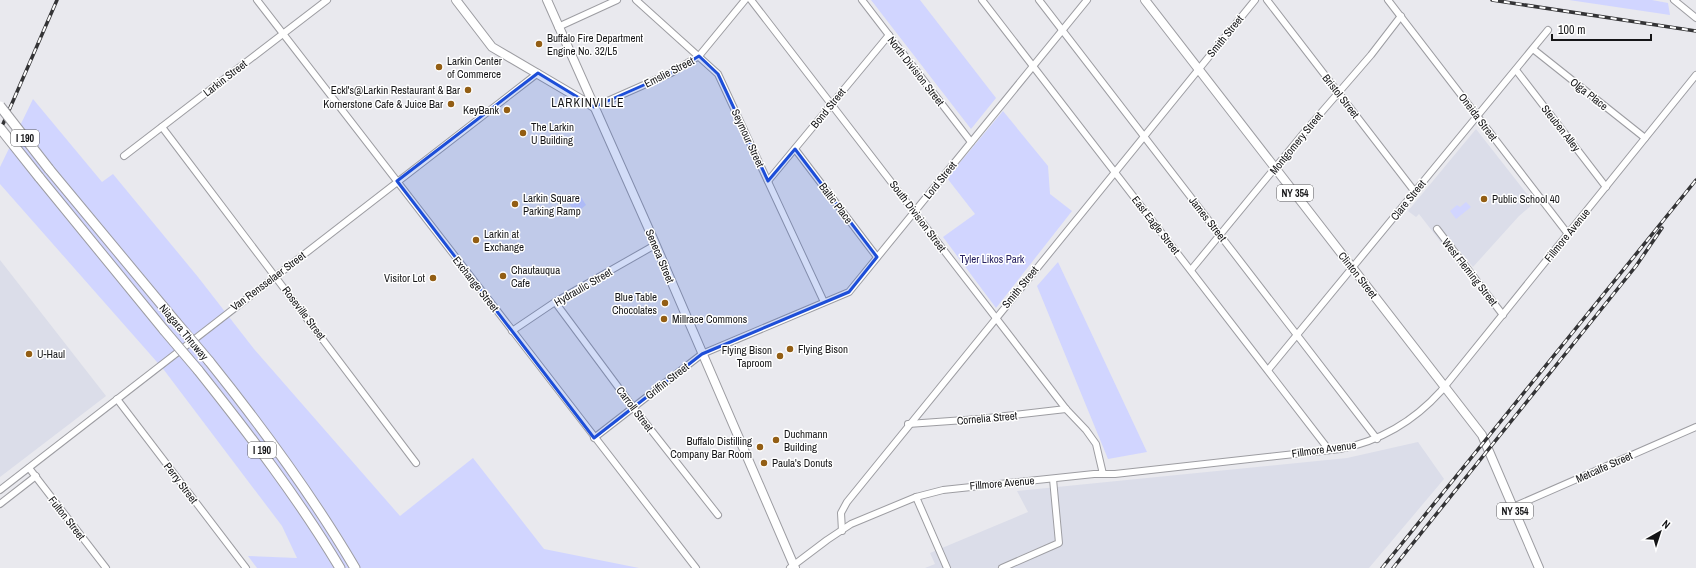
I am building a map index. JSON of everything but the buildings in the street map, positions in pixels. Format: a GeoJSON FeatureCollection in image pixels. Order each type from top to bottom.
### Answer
{"type":"FeatureCollection","features":[{"type":"Feature","properties":{"kind":"highway","name":"Niagara Thruway"},"geometry":{"type":"LineString","coordinates":[[0,106],[49,169],[209,361],[258,423],[330,526],[355,568]]}},
{"type":"Feature","properties":{"kind":"highway","name":"Niagara Thruway"},"geometry":{"type":"LineString","coordinates":[[0,128],[257,443],[320,534],[340,568]]}},
{"type":"Feature","properties":{"kind":"main road"},"geometry":{"type":"LineString","coordinates":[[456,0],[492,47],[594,107]]}},
{"type":"Feature","properties":{"kind":"main road","name":"Seneca Street"},"geometry":{"type":"LineString","coordinates":[[546,0],[655,245],[793,567]]}},
{"type":"Feature","properties":{"kind":"main road","name":"Clinton Street"},"geometry":{"type":"LineString","coordinates":[[1146,0],[1482,435],[1539,568]]}},
{"type":"Feature","properties":{"kind":"street","name":"Exchange Street"},"geometry":{"type":"LineString","coordinates":[[257,0],[594,438],[696,568]]}},
{"type":"Feature","properties":{"kind":"street","name":"Larkin Street"},"geometry":{"type":"LineString","coordinates":[[124,156],[327,0]]}},
{"type":"Feature","properties":{"kind":"street"},"geometry":{"type":"LineString","coordinates":[[558,27],[617,0]]}},
{"type":"Feature","properties":{"kind":"street","name":"Seymour Street"},"geometry":{"type":"LineString","coordinates":[[636,0],[718,74],[824,302]]}},
{"type":"Feature","properties":{"kind":"street","name":"Emslie Street"},"geometry":{"type":"LineString","coordinates":[[594,107],[671,73],[698,56],[745,0]]}},
{"type":"Feature","properties":{"kind":"street","name":"South Division Street"},"geometry":{"type":"LineString","coordinates":[[751,0],[995,318],[1066,409],[1086,430],[1096,444],[1103,474]]}},
{"type":"Feature","properties":{"kind":"street","name":"North Division Street"},"geometry":{"type":"LineString","coordinates":[[862,0],[971,142]]}},
{"type":"Feature","properties":{"kind":"street","name":"East Eagle Street"},"geometry":{"type":"LineString","coordinates":[[982,0],[1329,450]]}},
{"type":"Feature","properties":{"kind":"street","name":"James Street"},"geometry":{"type":"LineString","coordinates":[[1039,0],[1377,439]]}},
{"type":"Feature","properties":{"kind":"street","name":"Lord Street"},"geometry":{"type":"LineString","coordinates":[[702,354],[849,292],[1087,0]]}},
{"type":"Feature","properties":{"kind":"street","name":"Smith Street"},"geometry":{"type":"LineString","coordinates":[[842,531],[842,508],[908,424],[1255,0]]}},
{"type":"Feature","properties":{"kind":"street","name":"Bristol Street"},"geometry":{"type":"LineString","coordinates":[[1267,0],[1415,192]]}},
{"type":"Feature","properties":{"kind":"street","name":"Oneida Street"},"geometry":{"type":"LineString","coordinates":[[1388,0],[1568,234]]}},
{"type":"Feature","properties":{"kind":"street"},"geometry":{"type":"LineString","coordinates":[[1674,0],[1696,18]]}},
{"type":"Feature","properties":{"kind":"street","name":"Montgomery Street"},"geometry":{"type":"LineString","coordinates":[[1191,270],[1371,55],[1401,16]]}},
{"type":"Feature","properties":{"kind":"street","name":"Clare Street"},"geometry":{"type":"LineString","coordinates":[[1268,370],[1548,30]]}},
{"type":"Feature","properties":{"kind":"street","name":"Bond Street"},"geometry":{"type":"LineString","coordinates":[[768,181],[888,35]]}},
{"type":"Feature","properties":{"kind":"street","name":"Olga Place"},"geometry":{"type":"LineString","coordinates":[[1533,49],[1645,138]]}},
{"type":"Feature","properties":{"kind":"street","name":"Steuben Alley"},"geometry":{"type":"LineString","coordinates":[[1516,70],[1606,187]]}},
{"type":"Feature","properties":{"kind":"street","name":"Van Rensselaer Street"},"geometry":{"type":"LineString","coordinates":[[0,490],[275,275],[538,73]]}},
{"type":"Feature","properties":{"kind":"street","name":"Fillmore Avenue"},"geometry":{"type":"LineString","coordinates":[[842,531],[851,524],[882,510],[916,497],[943,490],[1329,450],[1356,446],[1377,439],[1396,429],[1418,414],[1444,387],[1696,75]]}},
{"type":"Feature","properties":{"kind":"street","name":"Roseville Street"},"geometry":{"type":"LineString","coordinates":[[162,127],[416,463]]}},
{"type":"Feature","properties":{"kind":"street","name":"Baltic Place"},"geometry":{"type":"LineString","coordinates":[[795,149],[877,257]]}},
{"type":"Feature","properties":{"kind":"street","name":"West Fleming Street"},"geometry":{"type":"LineString","coordinates":[[1437,229],[1503,315]]}},
{"type":"Feature","properties":{"kind":"street","name":"Hydraulic Street"},"geometry":{"type":"LineString","coordinates":[[512,331],[555,302],[655,245]]}},
{"type":"Feature","properties":{"kind":"street","name":"Carroll Street"},"geometry":{"type":"LineString","coordinates":[[555,302],[633,407],[718,515]]}},
{"type":"Feature","properties":{"kind":"street","name":"Griffin Street"},"geometry":{"type":"LineString","coordinates":[[594,438],[702,354]]}},
{"type":"Feature","properties":{"kind":"street","name":"Perry Street"},"geometry":{"type":"LineString","coordinates":[[116,399],[246,568]]}},
{"type":"Feature","properties":{"kind":"street","name":"Cornelia Street"},"geometry":{"type":"LineString","coordinates":[[908,424],[979,419],[1066,409]]}},
{"type":"Feature","properties":{"kind":"street","name":"Metcalfe Street"},"geometry":{"type":"LineString","coordinates":[[1513,507],[1696,427]]}},
{"type":"Feature","properties":{"kind":"street","name":"Fulton Street"},"geometry":{"type":"LineString","coordinates":[[29,468],[106,568]]}},
{"type":"Feature","properties":{"kind":"street"},"geometry":{"type":"LineString","coordinates":[[0,504],[36,476]]}},
{"type":"Feature","properties":{"kind":"street"},"geometry":{"type":"LineString","coordinates":[[1002,568],[1059,543],[1053,479]]}},
{"type":"Feature","properties":{"kind":"street"},"geometry":{"type":"LineString","coordinates":[[916,497],[947,568]]}},
{"type":"Feature","properties":{"kind":"street"},"geometry":{"type":"LineString","coordinates":[[793,567],[842,531]]}},
{"type":"Feature","properties":{"kind":"highlighted area"},"geometry":{"type":"Polygon","coordinates":[[[699,56],[718,74],[768,181],[795,149],[877,257],[849,292],[702,354],[594,438],[397,181],[538,73],[594,107],[671,73],[699,56]]]}},
{"type":"Feature","properties":{"kind":"shaded area"},"geometry":{"type":"Polygon","coordinates":[[[1476,129],[1534,203],[1519,216],[1473,267],[1450,240],[1443,245],[1419,214],[1416,217],[1408,211],[1476,129]]]}},
{"type":"Feature","properties":{"kind":"shaded area"},"geometry":{"type":"Polygon","coordinates":[[[0,260],[106,396],[0,477],[0,260]]]}},
{"type":"Feature","properties":{"kind":"shaded area"},"geometry":{"type":"Polygon","coordinates":[[[1418,442],[1444,479],[1369,568],[925,568],[935,564],[930,553],[1028,512],[1017,491],[1347,458],[1418,442]]]}},
{"type":"Feature","properties":{"kind":"green space"},"geometry":{"type":"Polygon","coordinates":[[[871,0],[920,0],[996,98],[971,129],[871,0]]]}},
{"type":"Feature","properties":{"kind":"green space"},"geometry":{"type":"Polygon","coordinates":[[[1569,0],[1652,0],[1668,3],[1670,15],[1569,0]]]}},
{"type":"Feature","properties":{"kind":"green space"},"geometry":{"type":"Polygon","coordinates":[[[33,99],[102,182],[113,174],[198,277],[254,349],[400,516],[473,458],[544,549],[639,568],[257,568],[248,556],[297,558],[282,526],[164,370],[0,184],[0,167],[33,99]]]}},
{"type":"Feature","properties":{"kind":"green space","name":"Tyler Likos Park"},"geometry":{"type":"Polygon","coordinates":[[[1003,111],[1048,166],[1050,194],[1072,211],[996,308],[943,237],[975,214],[947,178],[1003,111]]]}},
{"type":"Feature","properties":{"kind":"green space"},"geometry":{"type":"Polygon","coordinates":[[[579,194],[586,205],[576,213],[568,202],[579,194]]]}},
{"type":"Feature","properties":{"kind":"green space"},"geometry":{"type":"Polygon","coordinates":[[[1466,202],[1471,207],[1456,219],[1450,211],[1457,205],[1460,207],[1466,202]]]}},
{"type":"Feature","properties":{"kind":"green space"},"geometry":{"type":"Polygon","coordinates":[[[1058,262],[1147,452],[1108,459],[1037,286],[1058,262]]]}},
{"type":"Feature","properties":{"kind":"railway"},"geometry":{"type":"LineString","coordinates":[[0,131],[57,0]]}},
{"type":"Feature","properties":{"kind":"railway"},"geometry":{"type":"LineString","coordinates":[[1492,0],[1696,31]]}},
{"type":"Feature","properties":{"kind":"railway"},"geometry":{"type":"LineString","coordinates":[[1382,568],[1696,180]]}},
{"type":"Feature","properties":{"kind":"railway"},"geometry":{"type":"LineString","coordinates":[[1393,568],[1636,266],[1662,228]]}},
{"type":"Feature","properties":{"kind":"place","name":"Buffalo Fire Department Engine No. 32/L5"},"geometry":{"type":"Point","coordinates":[539,44]}},
{"type":"Feature","properties":{"kind":"place","name":"Larkin Center of Commerce"},"geometry":{"type":"Point","coordinates":[439,67]}},
{"type":"Feature","properties":{"kind":"place","name":"Eckl's@Larkin Restaurant & Bar"},"geometry":{"type":"Point","coordinates":[468,90]}},
{"type":"Feature","properties":{"kind":"place","name":"Kornerstone Cafe & Juice Bar"},"geometry":{"type":"Point","coordinates":[451,104]}},
{"type":"Feature","properties":{"kind":"place","name":"KeyBank"},"geometry":{"type":"Point","coordinates":[507,110]}},
{"type":"Feature","properties":{"kind":"place","name":"The Larkin U Building"},"geometry":{"type":"Point","coordinates":[523,133]}},
{"type":"Feature","properties":{"kind":"place","name":"Public School 40"},"geometry":{"type":"Point","coordinates":[1484,199]}},
{"type":"Feature","properties":{"kind":"place","name":"Larkin Square Parking Ramp"},"geometry":{"type":"Point","coordinates":[515,204]}},
{"type":"Feature","properties":{"kind":"place","name":"Larkin at Exchange"},"geometry":{"type":"Point","coordinates":[476,240]}},
{"type":"Feature","properties":{"kind":"place","name":"Chautauqua Cafe"},"geometry":{"type":"Point","coordinates":[503,276]}},
{"type":"Feature","properties":{"kind":"place","name":"Visitor Lot"},"geometry":{"type":"Point","coordinates":[433,278]}},
{"type":"Feature","properties":{"kind":"place","name":"Blue Table Chocolates"},"geometry":{"type":"Point","coordinates":[665,303]}},
{"type":"Feature","properties":{"kind":"place","name":"Millrace Commons"},"geometry":{"type":"Point","coordinates":[664,319]}},
{"type":"Feature","properties":{"kind":"place","name":"Flying Bison"},"geometry":{"type":"Point","coordinates":[790,349]}},
{"type":"Feature","properties":{"kind":"place","name":"U-Haul"},"geometry":{"type":"Point","coordinates":[29,354]}},
{"type":"Feature","properties":{"kind":"place","name":"Flying Bison Taproom"},"geometry":{"type":"Point","coordinates":[780,356]}},
{"type":"Feature","properties":{"kind":"place","name":"Duchmann Building"},"geometry":{"type":"Point","coordinates":[776,440]}},
{"type":"Feature","properties":{"kind":"place","name":"Buffalo Distilling Company Bar Room"},"geometry":{"type":"Point","coordinates":[760,447]}},
{"type":"Feature","properties":{"kind":"place","name":"Paula's Donuts"},"geometry":{"type":"Point","coordinates":[764,463]}},
{"type":"Feature","properties":{"kind":"district","name":"LARKINVILLE"},"geometry":{"type":"Point","coordinates":[588,103]}}]}
